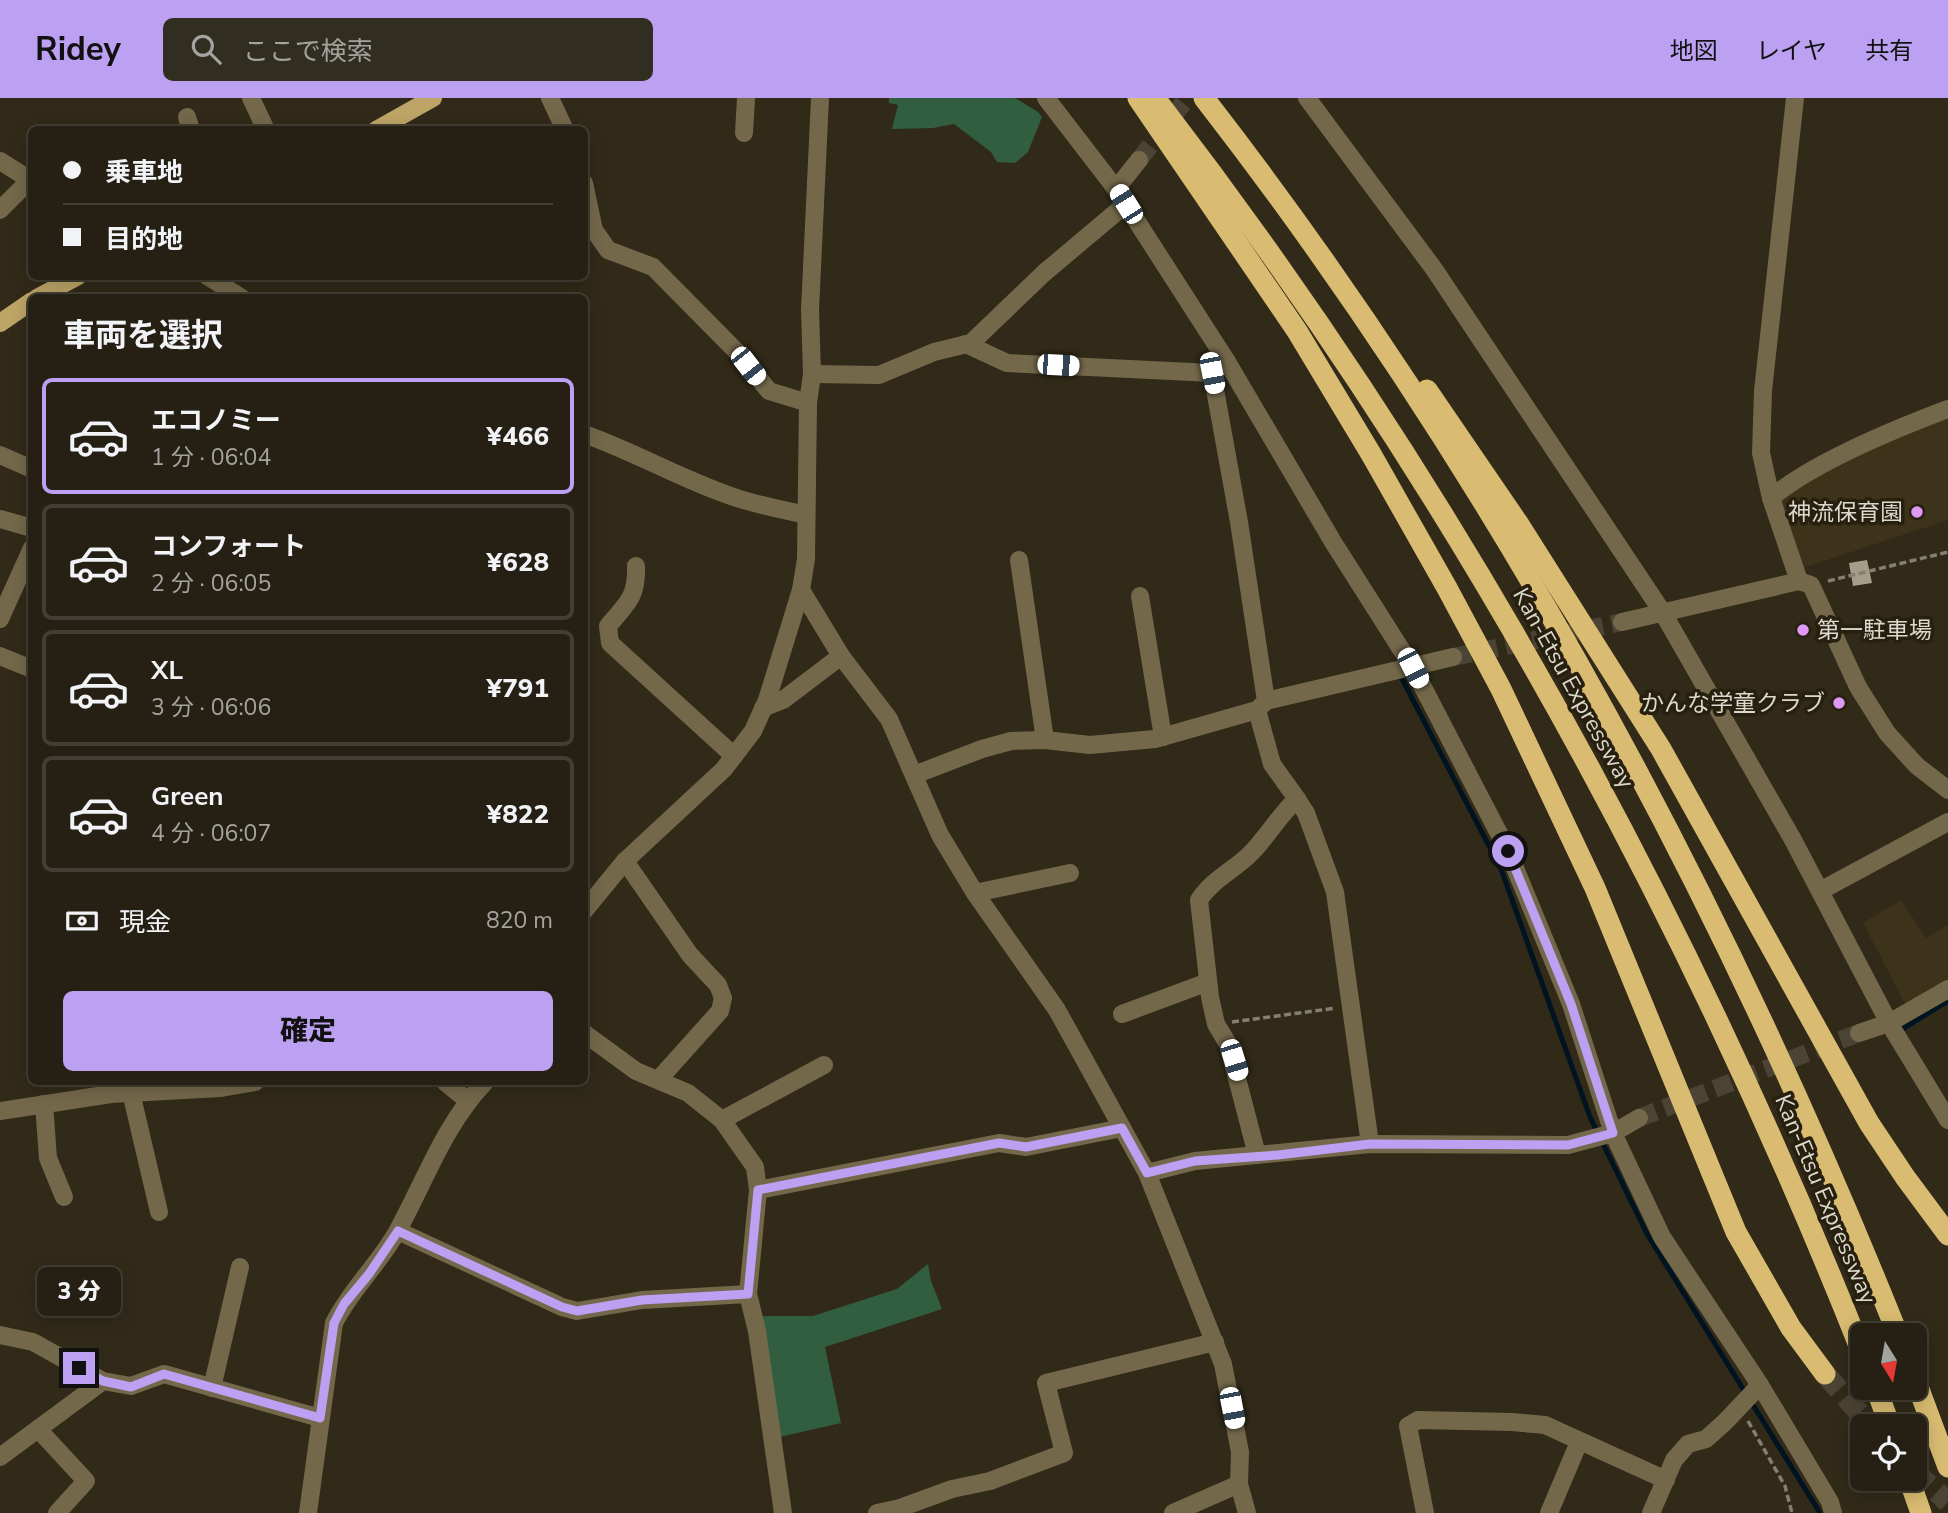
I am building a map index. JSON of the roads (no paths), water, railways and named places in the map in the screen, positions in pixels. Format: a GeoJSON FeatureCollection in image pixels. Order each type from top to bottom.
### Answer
{"type":"FeatureCollection","features":[{"type":"Feature","properties":{"kind":"highway"},"geometry":{"type":"LineString","coordinates":[[1138,98],[1297,331],[1371,454],[1465,622],[1501,689],[1595,888],[1736,1232],[1791,1328],[1825,1374]]}},
{"type":"Feature","properties":{"kind":"highway","name":"Kan-Etsu Expressway"},"geometry":{"type":"LineString","coordinates":[[1154,98],[1296,289],[1369,398],[1447,522],[1577,742],[1709,1001],[1782,1161],[1850,1324]]}},
{"type":"Feature","properties":{"kind":"highway","name":"Kan-Etsu Expressway"},"geometry":{"type":"LineString","coordinates":[[1204,98],[1328,267],[1406,381],[1547,609],[1610,720],[1681,854],[1752,998],[1805,1112],[1893,1323]]}},
{"type":"Feature","properties":{"kind":"highway"},"geometry":{"type":"LineString","coordinates":[[1218,98],[1385,327],[1591,636],[1661,749],[1869,1123],[1948,1235]]}},
{"type":"Feature","properties":{"kind":"highway"},"geometry":{"type":"LineString","coordinates":[[1923,1400],[1948,1467]]}},
{"type":"Feature","properties":{"kind":"highway"},"geometry":{"type":"LineString","coordinates":[[1913,1491],[1921,1513]]}},
{"type":"Feature","properties":{"kind":"main road"},"geometry":{"type":"LineString","coordinates":[[383,126],[433,98]]}},
{"type":"Feature","properties":{"kind":"main road"},"geometry":{"type":"LineString","coordinates":[[44,294],[71,280]]}},
{"type":"Feature","properties":{"kind":"main road"},"geometry":{"type":"LineString","coordinates":[[0,323],[28,304]]}},
{"type":"Feature","properties":{"kind":"street"},"geometry":{"type":"LineString","coordinates":[[251,98],[264,126]]}},
{"type":"Feature","properties":{"kind":"street"},"geometry":{"type":"LineString","coordinates":[[550,98],[563,126]]}},
{"type":"Feature","properties":{"kind":"street"},"geometry":{"type":"LineString","coordinates":[[744,132],[746,98]]}},
{"type":"Feature","properties":{"kind":"street"},"geometry":{"type":"LineString","coordinates":[[588,906],[625,861],[724,769],[753,731],[801,590],[806,559],[808,403],[812,374],[810,310],[820,98]]}},
{"type":"Feature","properties":{"kind":"street"},"geometry":{"type":"LineString","coordinates":[[1046,98],[1121,196],[1226,360],[1334,542],[1413,668],[1508,851],[1571,1004],[1604,1136],[1662,1237],[1748,1398],[1829,1502],[1833,1513]]}},
{"type":"Feature","properties":{"kind":"street"},"geometry":{"type":"LineString","coordinates":[[1307,98],[1434,270],[1662,613],[1792,838],[1889,1023],[1942,1101],[1948,1120]]}},
{"type":"Feature","properties":{"kind":"street"},"geometry":{"type":"LineString","coordinates":[[1795,98],[1763,391],[1760,453],[1771,498],[1805,583],[1858,687],[1887,733],[1917,766],[1948,790]]}},
{"type":"Feature","properties":{"kind":"street"},"geometry":{"type":"LineString","coordinates":[[812,374],[879,375],[934,352],[971,343],[1121,196],[1139,160]]}},
{"type":"Feature","properties":{"kind":"street"},"geometry":{"type":"LineString","coordinates":[[0,161],[28,179]]}},
{"type":"Feature","properties":{"kind":"street"},"geometry":{"type":"LineString","coordinates":[[0,210],[28,184]]}},
{"type":"Feature","properties":{"kind":"street"},"geometry":{"type":"LineString","coordinates":[[588,202],[594,230],[608,250],[653,267],[738,353],[769,391],[808,403]]}},
{"type":"Feature","properties":{"kind":"street"},"geometry":{"type":"LineString","coordinates":[[213,280],[236,294]]}},
{"type":"Feature","properties":{"kind":"street"},"geometry":{"type":"LineString","coordinates":[[966,344],[1007,363],[1212,373],[1226,360]]}},
{"type":"Feature","properties":{"kind":"street"},"geometry":{"type":"LineString","coordinates":[[1212,373],[1239,522],[1261,706],[1272,764],[1306,813],[1335,892],[1370,1144]]}},
{"type":"Feature","properties":{"kind":"street"},"geometry":{"type":"LineString","coordinates":[[1771,498],[1788,483],[1845,454],[1948,409]]}},
{"type":"Feature","properties":{"kind":"street"},"geometry":{"type":"LineString","coordinates":[[588,435],[622,447],[661,467],[743,500],[806,514]]}},
{"type":"Feature","properties":{"kind":"street"},"geometry":{"type":"LineString","coordinates":[[0,455],[28,467]]}},
{"type":"Feature","properties":{"kind":"street"},"geometry":{"type":"LineString","coordinates":[[0,519],[28,527]]}},
{"type":"Feature","properties":{"kind":"street"},"geometry":{"type":"LineString","coordinates":[[0,619],[28,557]]}},
{"type":"Feature","properties":{"kind":"street"},"geometry":{"type":"LineString","coordinates":[[1019,560],[1045,740]]}},
{"type":"Feature","properties":{"kind":"street"},"geometry":{"type":"LineString","coordinates":[[636,566],[637,586],[631,600],[608,626],[611,643],[734,756]]}},
{"type":"Feature","properties":{"kind":"street"},"geometry":{"type":"LineString","coordinates":[[1622,622],[1805,583]]}},
{"type":"Feature","properties":{"kind":"street"},"geometry":{"type":"LineString","coordinates":[[801,590],[841,656],[889,719],[940,835],[975,893],[1057,1010],[1147,1173],[1223,1364],[1240,1452],[1239,1484],[1247,1513]]}},
{"type":"Feature","properties":{"kind":"street"},"geometry":{"type":"LineString","coordinates":[[1140,596],[1163,737]]}},
{"type":"Feature","properties":{"kind":"street"},"geometry":{"type":"LineString","coordinates":[[0,656],[28,667]]}},
{"type":"Feature","properties":{"kind":"street"},"geometry":{"type":"LineString","coordinates":[[763,708],[783,700],[841,656]]}},
{"type":"Feature","properties":{"kind":"street"},"geometry":{"type":"LineString","coordinates":[[914,775],[1001,744],[1045,740],[1090,745],[1163,737],[1261,706],[1452,657]]}},
{"type":"Feature","properties":{"kind":"street"},"geometry":{"type":"LineString","coordinates":[[1258,1155],[1228,1044],[1216,1024],[1208,982],[1199,900],[1205,890],[1246,858],[1268,836],[1281,813],[1297,799]]}},
{"type":"Feature","properties":{"kind":"street"},"geometry":{"type":"LineString","coordinates":[[1820,891],[1948,822]]}},
{"type":"Feature","properties":{"kind":"street"},"geometry":{"type":"LineString","coordinates":[[625,861],[690,956],[718,985],[723,998],[720,1011],[659,1079]]}},
{"type":"Feature","properties":{"kind":"street"},"geometry":{"type":"LineString","coordinates":[[975,893],[1070,873]]}},
{"type":"Feature","properties":{"kind":"street"},"geometry":{"type":"LineString","coordinates":[[1122,1014],[1208,982]]}},
{"type":"Feature","properties":{"kind":"street"},"geometry":{"type":"LineString","coordinates":[[1859,1033],[1889,1023],[1948,989]]}},
{"type":"Feature","properties":{"kind":"street"},"geometry":{"type":"LineString","coordinates":[[588,1035],[636,1071],[688,1093],[722,1120],[755,1167],[758,1190],[748,1294],[757,1331],[783,1513]]}},
{"type":"Feature","properties":{"kind":"street"},"geometry":{"type":"LineString","coordinates":[[722,1120],[824,1065]]}},
{"type":"Feature","properties":{"kind":"street"},"geometry":{"type":"LineString","coordinates":[[0,1111],[111,1088],[134,1093],[238,1085]]}},
{"type":"Feature","properties":{"kind":"street"},"geometry":{"type":"LineString","coordinates":[[449,1085],[467,1100]]}},
{"type":"Feature","properties":{"kind":"street"},"geometry":{"type":"LineString","coordinates":[[309,1513],[334,1323],[344,1304],[369,1274],[398,1231],[437,1149],[467,1100],[482,1085]]}},
{"type":"Feature","properties":{"kind":"street"},"geometry":{"type":"LineString","coordinates":[[134,1093],[133,1101],[159,1212]]}},
{"type":"Feature","properties":{"kind":"street"},"geometry":{"type":"LineString","coordinates":[[44,1104],[48,1158],[64,1197]]}},
{"type":"Feature","properties":{"kind":"street"},"geometry":{"type":"LineString","coordinates":[[1147,1173],[1195,1161],[1370,1144],[1568,1145],[1604,1136],[1639,1118]]}},
{"type":"Feature","properties":{"kind":"street"},"geometry":{"type":"LineString","coordinates":[[758,1190],[999,1143],[1026,1147],[1122,1128]]}},
{"type":"Feature","properties":{"kind":"street"},"geometry":{"type":"LineString","coordinates":[[398,1231],[562,1307],[577,1311],[642,1300],[748,1294]]}},
{"type":"Feature","properties":{"kind":"street"},"geometry":{"type":"LineString","coordinates":[[212,1388],[240,1267]]}},
{"type":"Feature","properties":{"kind":"street"},"geometry":{"type":"LineString","coordinates":[[0,1335],[33,1342],[103,1381],[131,1387],[164,1374],[320,1418]]}},
{"type":"Feature","properties":{"kind":"street"},"geometry":{"type":"LineString","coordinates":[[877,1513],[900,1508],[952,1489],[990,1481],[1064,1453],[1046,1383],[1215,1342]]}},
{"type":"Feature","properties":{"kind":"street"},"geometry":{"type":"LineString","coordinates":[[0,1457],[103,1381]]}},
{"type":"Feature","properties":{"kind":"street"},"geometry":{"type":"LineString","coordinates":[[1651,1513],[1674,1460],[1688,1444],[1706,1439],[1748,1398]]}},
{"type":"Feature","properties":{"kind":"street"},"geometry":{"type":"LineString","coordinates":[[1425,1513],[1408,1426],[1418,1420],[1545,1425],[1666,1480]]}},
{"type":"Feature","properties":{"kind":"street"},"geometry":{"type":"LineString","coordinates":[[38,1429],[86,1481],[57,1513]]}},
{"type":"Feature","properties":{"kind":"street"},"geometry":{"type":"LineString","coordinates":[[1549,1513],[1579,1442]]}},
{"type":"Feature","properties":{"kind":"street"},"geometry":{"type":"LineString","coordinates":[[1173,1513],[1239,1484]]}},
{"type":"Feature","properties":{"kind":"waterway"},"geometry":{"type":"LineString","coordinates":[[1401,677],[1501,869],[1590,1117],[1647,1234],[1820,1513]]}},
{"type":"Feature","properties":{"kind":"waterway"},"geometry":{"type":"LineString","coordinates":[[1904,1028],[1948,1001]]}},
{"type":"Feature","properties":{"kind":"tunnel"},"geometry":{"type":"LineString","coordinates":[[1139,160],[1187,98]]}},
{"type":"Feature","properties":{"kind":"tunnel"},"geometry":{"type":"LineString","coordinates":[[1453,657],[1622,622]]}},
{"type":"Feature","properties":{"kind":"tunnel"},"geometry":{"type":"LineString","coordinates":[[1639,1118],[1859,1033]]}},
{"type":"Feature","properties":{"kind":"tunnel"},"geometry":{"type":"LineString","coordinates":[[1825,1374],[1860,1414]]}},
{"type":"Feature","properties":{"kind":"tunnel"},"geometry":{"type":"LineString","coordinates":[[1927,1483],[1948,1502]]}},
{"type":"Feature","properties":{"kind":"place","name":"神流保育園"},"geometry":{"type":"Point","coordinates":[1917,512]}},
{"type":"Feature","properties":{"kind":"place","name":"第一駐車場"},"geometry":{"type":"Point","coordinates":[1803,630]}},
{"type":"Feature","properties":{"kind":"place","name":"かんな学童クラブ"},"geometry":{"type":"Point","coordinates":[1839,703]}}]}
